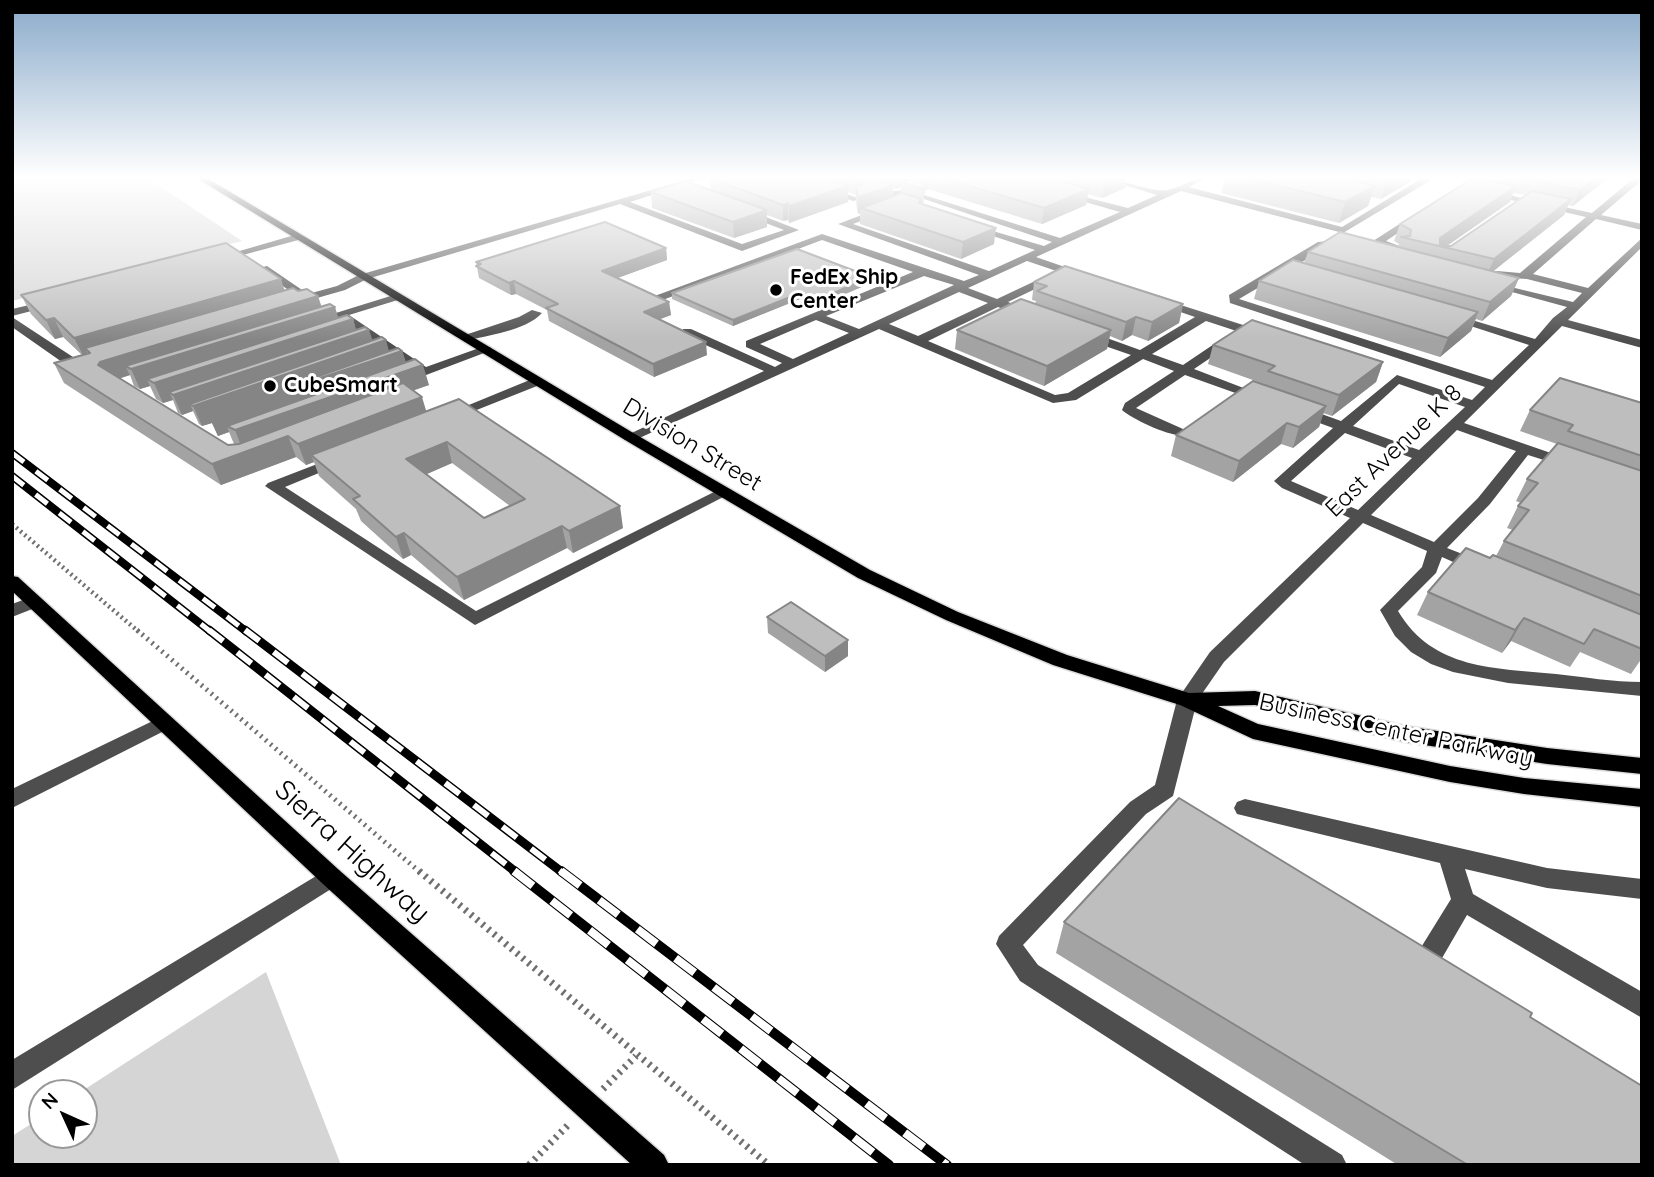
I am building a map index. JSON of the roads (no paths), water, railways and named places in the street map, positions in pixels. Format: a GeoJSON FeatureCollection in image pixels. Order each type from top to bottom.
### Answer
{"type":"FeatureCollection","features":[{"type":"Feature","properties":{"kind":"main road","name":"Division Street"},"geometry":{"type":"LineString","coordinates":[[290,232],[864,574],[951,617],[1060,660],[1187,700]]}},
{"type":"Feature","properties":{"kind":"main road","name":"Sierra Highway"},"geometry":{"type":"LineString","coordinates":[[12,581],[331,877],[654,1165]]}},
{"type":"Feature","properties":{"kind":"main road","name":"Business Center Parkway"},"geometry":{"type":"LineString","coordinates":[[1187,700],[1255,698],[1405,734],[1547,757],[1642,766]]}},
{"type":"Feature","properties":{"kind":"main road","name":"Business Center Parkway"},"geometry":{"type":"LineString","coordinates":[[1187,700],[1253,731],[1347,752],[1524,786],[1642,798]]}},
{"type":"Feature","properties":{"kind":"street"},"geometry":{"type":"LineString","coordinates":[[281,306],[341,288],[363,276],[515,232]]}},
{"type":"Feature","properties":{"kind":"street"},"geometry":{"type":"LineString","coordinates":[[701,232],[742,248],[788,232]]}},
{"type":"Feature","properties":{"kind":"street"},"geometry":{"type":"LineString","coordinates":[[866,232],[988,274]]}},
{"type":"Feature","properties":{"kind":"street"},"geometry":{"type":"LineString","coordinates":[[991,232],[1044,249]]}},
{"type":"Feature","properties":{"kind":"street"},"geometry":{"type":"LineString","coordinates":[[1031,232],[1061,242]]}},
{"type":"Feature","properties":{"kind":"street"},"geometry":{"type":"LineString","coordinates":[[630,437],[1083,232]]}},
{"type":"Feature","properties":{"kind":"street"},"geometry":{"type":"LineString","coordinates":[[1373,252],[1402,255],[1378,241],[1392,232]]}},
{"type":"Feature","properties":{"kind":"street"},"geometry":{"type":"LineString","coordinates":[[1575,306],[1483,276],[1517,278],[1525,275],[1576,232]]}},
{"type":"Feature","properties":{"kind":"street"},"geometry":{"type":"LineString","coordinates":[[199,263],[298,237]]}},
{"type":"Feature","properties":{"kind":"street"},"geometry":{"type":"LineString","coordinates":[[656,299],[822,237],[923,272],[1037,317]]}},
{"type":"Feature","properties":{"kind":"street"},"geometry":{"type":"LineString","coordinates":[[1346,245],[1322,244],[1233,297],[1234,301],[1493,385]]}},
{"type":"Feature","properties":{"kind":"street","name":"East Avenue K 8"},"geometry":{"type":"LineString","coordinates":[[1187,700],[1217,657],[1557,321],[1639,247]]}},
{"type":"Feature","properties":{"kind":"street"},"geometry":{"type":"LineString","coordinates":[[239,253],[307,298]]}},
{"type":"Feature","properties":{"kind":"street"},"geometry":{"type":"LineString","coordinates":[[1026,257],[1091,279]]}},
{"type":"Feature","properties":{"kind":"street"},"geometry":{"type":"LineString","coordinates":[[1280,269],[1293,272]]}},
{"type":"Feature","properties":{"kind":"street"},"geometry":{"type":"LineString","coordinates":[[918,341],[1066,270]]}},
{"type":"Feature","properties":{"kind":"street"},"geometry":{"type":"LineString","coordinates":[[792,363],[750,344],[923,272]]}},
{"type":"Feature","properties":{"kind":"street"},"geometry":{"type":"LineString","coordinates":[[1525,275],[1590,292]]}},
{"type":"Feature","properties":{"kind":"street"},"geometry":{"type":"LineString","coordinates":[[1142,295],[1270,338]]}},
{"type":"Feature","properties":{"kind":"street"},"geometry":{"type":"LineString","coordinates":[[308,324],[397,297]]}},
{"type":"Feature","properties":{"kind":"street"},"geometry":{"type":"LineString","coordinates":[[12,313],[66,299]]}},
{"type":"Feature","properties":{"kind":"street"},"geometry":{"type":"LineString","coordinates":[[465,337],[502,325],[530,320],[536,313]]}},
{"type":"Feature","properties":{"kind":"street"},"geometry":{"type":"LineString","coordinates":[[1434,313],[1536,343]]}},
{"type":"Feature","properties":{"kind":"street"},"geometry":{"type":"LineString","coordinates":[[339,314],[351,329],[401,363],[425,372]]}},
{"type":"Feature","properties":{"kind":"street"},"geometry":{"type":"LineString","coordinates":[[816,316],[859,333]]}},
{"type":"Feature","properties":{"kind":"street"},"geometry":{"type":"LineString","coordinates":[[878,324],[1053,399],[1061,400],[1071,397],[1206,316]]}},
{"type":"Feature","properties":{"kind":"street"},"geometry":{"type":"LineString","coordinates":[[12,321],[77,366],[103,359]]}},
{"type":"Feature","properties":{"kind":"street"},"geometry":{"type":"LineString","coordinates":[[1557,321],[1642,344]]}},
{"type":"Feature","properties":{"kind":"street"},"geometry":{"type":"LineString","coordinates":[[1178,432],[1129,410],[1130,405],[1245,329]]}},
{"type":"Feature","properties":{"kind":"street"},"geometry":{"type":"LineString","coordinates":[[1076,331],[1421,456]]}},
{"type":"Feature","properties":{"kind":"street"},"geometry":{"type":"LineString","coordinates":[[687,332],[774,372]]}},
{"type":"Feature","properties":{"kind":"street"},"geometry":{"type":"LineString","coordinates":[[386,386],[486,351]]}},
{"type":"Feature","properties":{"kind":"street"},"geometry":{"type":"LineString","coordinates":[[1473,405],[1391,377],[1342,427],[1282,481],[1488,571]]}},
{"type":"Feature","properties":{"kind":"street"},"geometry":{"type":"LineString","coordinates":[[434,422],[537,381]]}},
{"type":"Feature","properties":{"kind":"street"},"geometry":{"type":"LineString","coordinates":[[1453,424],[1590,471]]}},
{"type":"Feature","properties":{"kind":"street"},"geometry":{"type":"LineString","coordinates":[[1525,449],[1484,501],[1436,549],[1430,569],[1390,610],[1396,627],[1441,662],[1471,673],[1642,689]]}},
{"type":"Feature","properties":{"kind":"street"},"geometry":{"type":"LineString","coordinates":[[359,452],[272,486],[475,619],[725,492]]}},
{"type":"Feature","properties":{"kind":"street"},"geometry":{"type":"LineString","coordinates":[[12,611],[34,602]]}},
{"type":"Feature","properties":{"kind":"street"},"geometry":{"type":"LineString","coordinates":[[1187,700],[1165,790],[1138,808],[1008,944],[1029,974],[1332,1165]]}},
{"type":"Feature","properties":{"kind":"street"},"geometry":{"type":"LineString","coordinates":[[12,799],[163,723]]}},
{"type":"Feature","properties":{"kind":"street"},"geometry":{"type":"LineString","coordinates":[[1165,790],[1188,804]]}},
{"type":"Feature","properties":{"kind":"street"},"geometry":{"type":"LineString","coordinates":[[1245,808],[1547,878],[1642,889]]}},
{"type":"Feature","properties":{"kind":"street"},"geometry":{"type":"LineString","coordinates":[[1449,856],[1463,900],[1642,1006]]}},
{"type":"Feature","properties":{"kind":"street"},"geometry":{"type":"LineString","coordinates":[[12,1076],[331,877]]}},
{"type":"Feature","properties":{"kind":"street"},"geometry":{"type":"LineString","coordinates":[[1429,957],[1463,900]]}},
{"type":"Feature","properties":{"kind":"street"},"geometry":{"type":"LineString","coordinates":[[1406,942],[1451,971]]}},
{"type":"Feature","properties":{"kind":"railway"},"geometry":{"type":"LineString","coordinates":[[12,453],[247,632]]}},
{"type":"Feature","properties":{"kind":"railway"},"geometry":{"type":"LineString","coordinates":[[12,476],[211,632]]}},
{"type":"Feature","properties":{"kind":"railway"},"geometry":{"type":"LineString","coordinates":[[209,630],[517,873]]}},
{"type":"Feature","properties":{"kind":"railway"},"geometry":{"type":"LineString","coordinates":[[245,630],[563,873]]}},
{"type":"Feature","properties":{"kind":"railway"},"geometry":{"type":"LineString","coordinates":[[514,871],[889,1165]]}},
{"type":"Feature","properties":{"kind":"railway"},"geometry":{"type":"LineString","coordinates":[[561,871],[947,1165]]}},
{"type":"Feature","properties":{"kind":"place","name":"FedEx Ship Center"},"geometry":{"type":"Point","coordinates":[776,290]}},
{"type":"Feature","properties":{"kind":"place","name":"CubeSmart"},"geometry":{"type":"Point","coordinates":[270,386]}}]}
